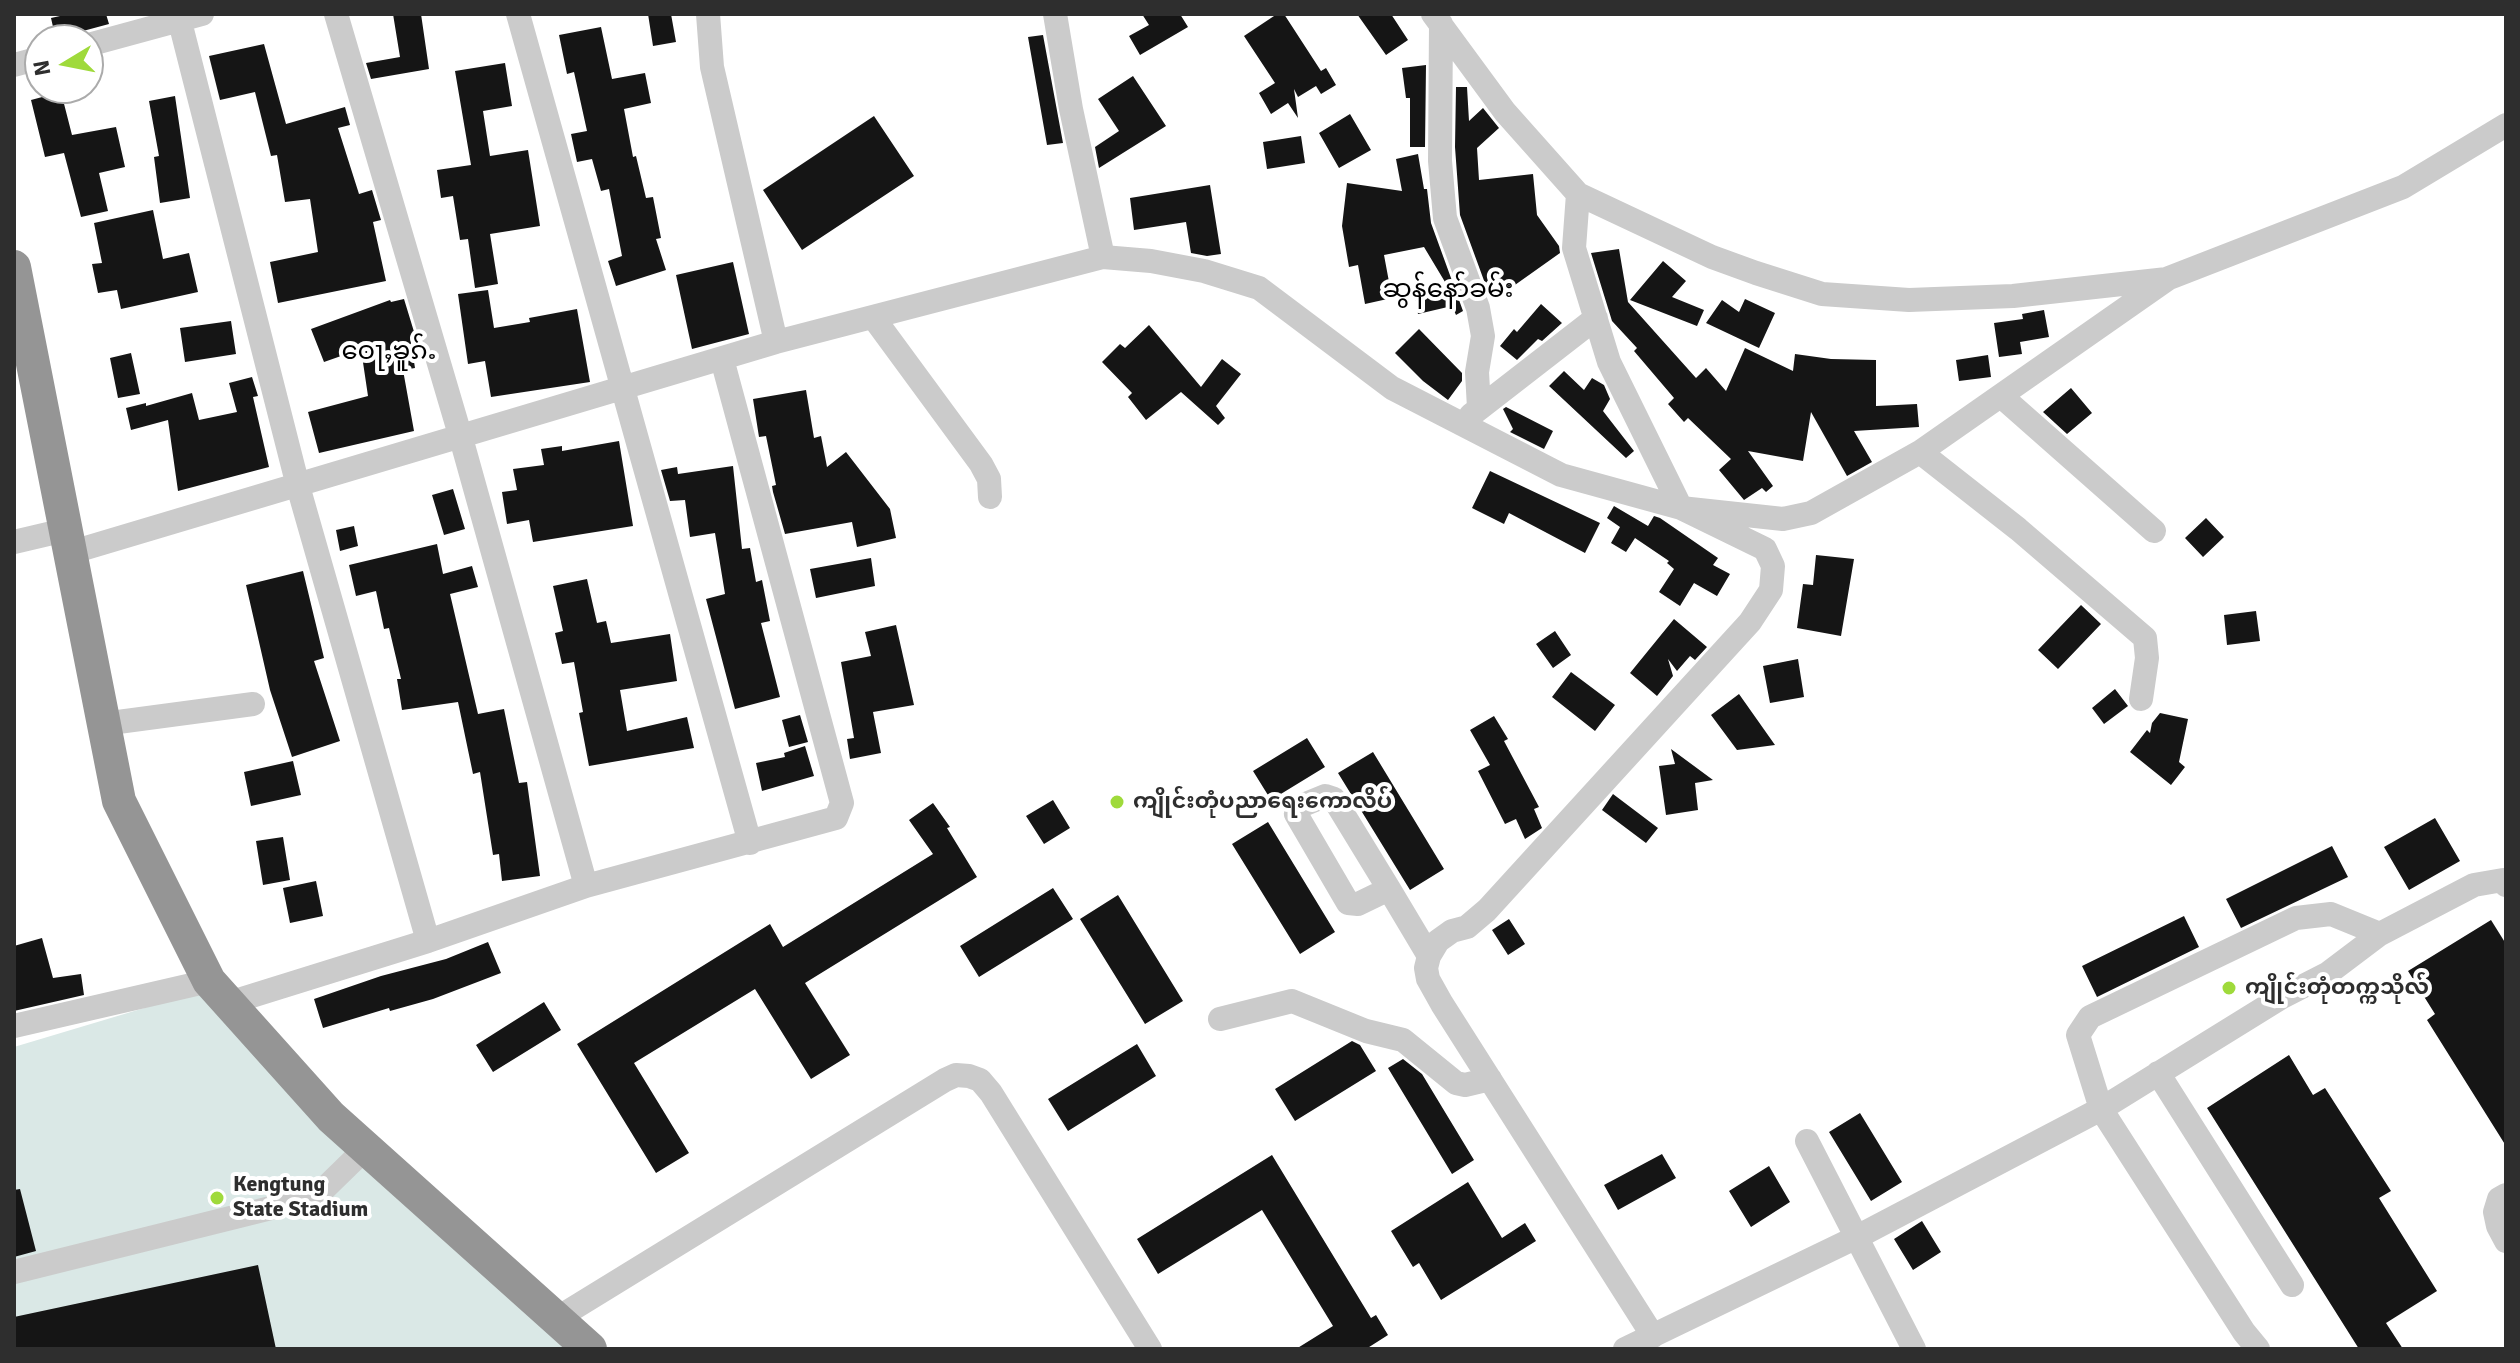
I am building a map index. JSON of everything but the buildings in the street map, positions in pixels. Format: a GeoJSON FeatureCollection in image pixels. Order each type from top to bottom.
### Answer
{"type":"FeatureCollection","features":[{"type":"Feature","properties":{"kind":"highway"},"geometry":{"type":"LineString","coordinates":[[14,267],[119,801],[219,992],[331,1117],[590,1349]]}},
{"type":"Feature","properties":{"kind":"street"},"geometry":{"type":"LineString","coordinates":[[104,40],[178,17],[202,14]]}},
{"type":"Feature","properties":{"kind":"street"},"geometry":{"type":"LineString","coordinates":[[336,14],[461,438],[586,886]]}},
{"type":"Feature","properties":{"kind":"street"},"geometry":{"type":"LineString","coordinates":[[518,14],[750,843]]}},
{"type":"Feature","properties":{"kind":"street"},"geometry":{"type":"LineString","coordinates":[[708,14],[712,67],[776,342]]}},
{"type":"Feature","properties":{"kind":"street"},"geometry":{"type":"LineString","coordinates":[[1055,14],[1071,109],[1103,257]]}},
{"type":"Feature","properties":{"kind":"street"},"geometry":{"type":"LineString","coordinates":[[178,17],[298,486],[428,941]]}},
{"type":"Feature","properties":{"kind":"street"},"geometry":{"type":"LineString","coordinates":[[1437,19],[1440,161],[1445,218],[1478,308],[1483,336],[1469,416]]}},
{"type":"Feature","properties":{"kind":"street"},"geometry":{"type":"LineString","coordinates":[[1437,19],[1505,112],[1578,194],[1712,257],[1822,294],[1909,300],[2013,296],[2169,278]]}},
{"type":"Feature","properties":{"kind":"street"},"geometry":{"type":"LineString","coordinates":[[14,542],[67,542],[298,486],[776,342],[1103,257],[1151,261],[1204,271],[1259,288],[1392,388],[1469,416],[1561,475],[1681,508],[1783,519],[1811,513],[1920,452],[2169,278],[2403,187],[2506,125]]}},
{"type":"Feature","properties":{"kind":"street"},"geometry":{"type":"LineString","coordinates":[[1578,194],[1574,248],[1609,362],[1681,508],[1765,549],[1773,566],[1771,590],[1750,622],[1487,910],[1467,927],[1452,931],[1438,941],[1426,968],[1428,979],[1653,1336]]}},
{"type":"Feature","properties":{"kind":"street"},"geometry":{"type":"LineString","coordinates":[[873,317],[981,464],[989,479],[990,497]]}},
{"type":"Feature","properties":{"kind":"street"},"geometry":{"type":"LineString","coordinates":[[1469,416],[1596,318]]}},
{"type":"Feature","properties":{"kind":"street"},"geometry":{"type":"LineString","coordinates":[[14,1026],[219,992],[428,941],[586,886],[836,818],[842,803],[722,359]]}},
{"type":"Feature","properties":{"kind":"street"},"geometry":{"type":"LineString","coordinates":[[2001,396],[2154,531]]}},
{"type":"Feature","properties":{"kind":"street"},"geometry":{"type":"LineString","coordinates":[[1920,452],[2018,529],[2145,638],[2147,658],[2141,699]]}},
{"type":"Feature","properties":{"kind":"street"},"geometry":{"type":"LineString","coordinates":[[103,724],[253,704]]}},
{"type":"Feature","properties":{"kind":"street"},"geometry":{"type":"LineString","coordinates":[[1625,1349],[1857,1237],[2101,1109],[2282,997],[2327,974],[2380,934],[2474,885],[2503,880],[2506,885]]}},
{"type":"Feature","properties":{"kind":"street"},"geometry":{"type":"LineString","coordinates":[[1389,889],[1429,956]]}},
{"type":"Feature","properties":{"kind":"street"},"geometry":{"type":"LineString","coordinates":[[2258,1349],[2244,1332],[2101,1109],[2078,1035],[2090,1017],[2296,918],[2331,914],[2380,934]]}},
{"type":"Feature","properties":{"kind":"street"},"geometry":{"type":"LineString","coordinates":[[1220,1019],[1292,1001],[1366,1031],[1403,1040],[1456,1083],[1465,1085],[1490,1079]]}},
{"type":"Feature","properties":{"kind":"street"},"geometry":{"type":"LineString","coordinates":[[2158,1073],[2292,1285]]}},
{"type":"Feature","properties":{"kind":"street"},"geometry":{"type":"LineString","coordinates":[[556,1319],[956,1075],[980,1080],[991,1093],[1150,1349]]}},
{"type":"Feature","properties":{"kind":"street"},"geometry":{"type":"LineString","coordinates":[[1807,1141],[1914,1349]]}},
{"type":"Feature","properties":{"kind":"street"},"geometry":{"type":"LineString","coordinates":[[14,1272],[307,1199],[325,1188],[366,1148]]}},
{"type":"Feature","properties":{"kind":"street"},"geometry":{"type":"LineString","coordinates":[[2506,1195],[2499,1199],[2495,1212],[2506,1241]]}},
{"type":"Feature","properties":{"kind":"shaded area","name":"Kengtung State Stadium"},"geometry":{"type":"Polygon","coordinates":[[[201,991],[581,1349],[14,1349],[14,1047],[201,991]]]}},
{"type":"Feature","properties":{"kind":"place","name":"ကျိုင်းတုံပညာရေးကောလိပ်"},"geometry":{"type":"Point","coordinates":[1117,802]}},
{"type":"Feature","properties":{"kind":"place","name":"ကျိုင်းတုံတက္ကသိုလ်"},"geometry":{"type":"Point","coordinates":[2229,988]}},
{"type":"Feature","properties":{"kind":"place","name":"Kengtung State Stadium"},"geometry":{"type":"Point","coordinates":[217,1198]}},
{"type":"Feature","properties":{"kind":"district","name":"ဆွန်နော်ခမ်း"},"geometry":{"type":"Point","coordinates":[1448,290]}},
{"type":"Feature","properties":{"kind":"district","name":"ဝေႃႇၶူၵ်ႉ"},"geometry":{"type":"Point","coordinates":[389,352]}}]}
